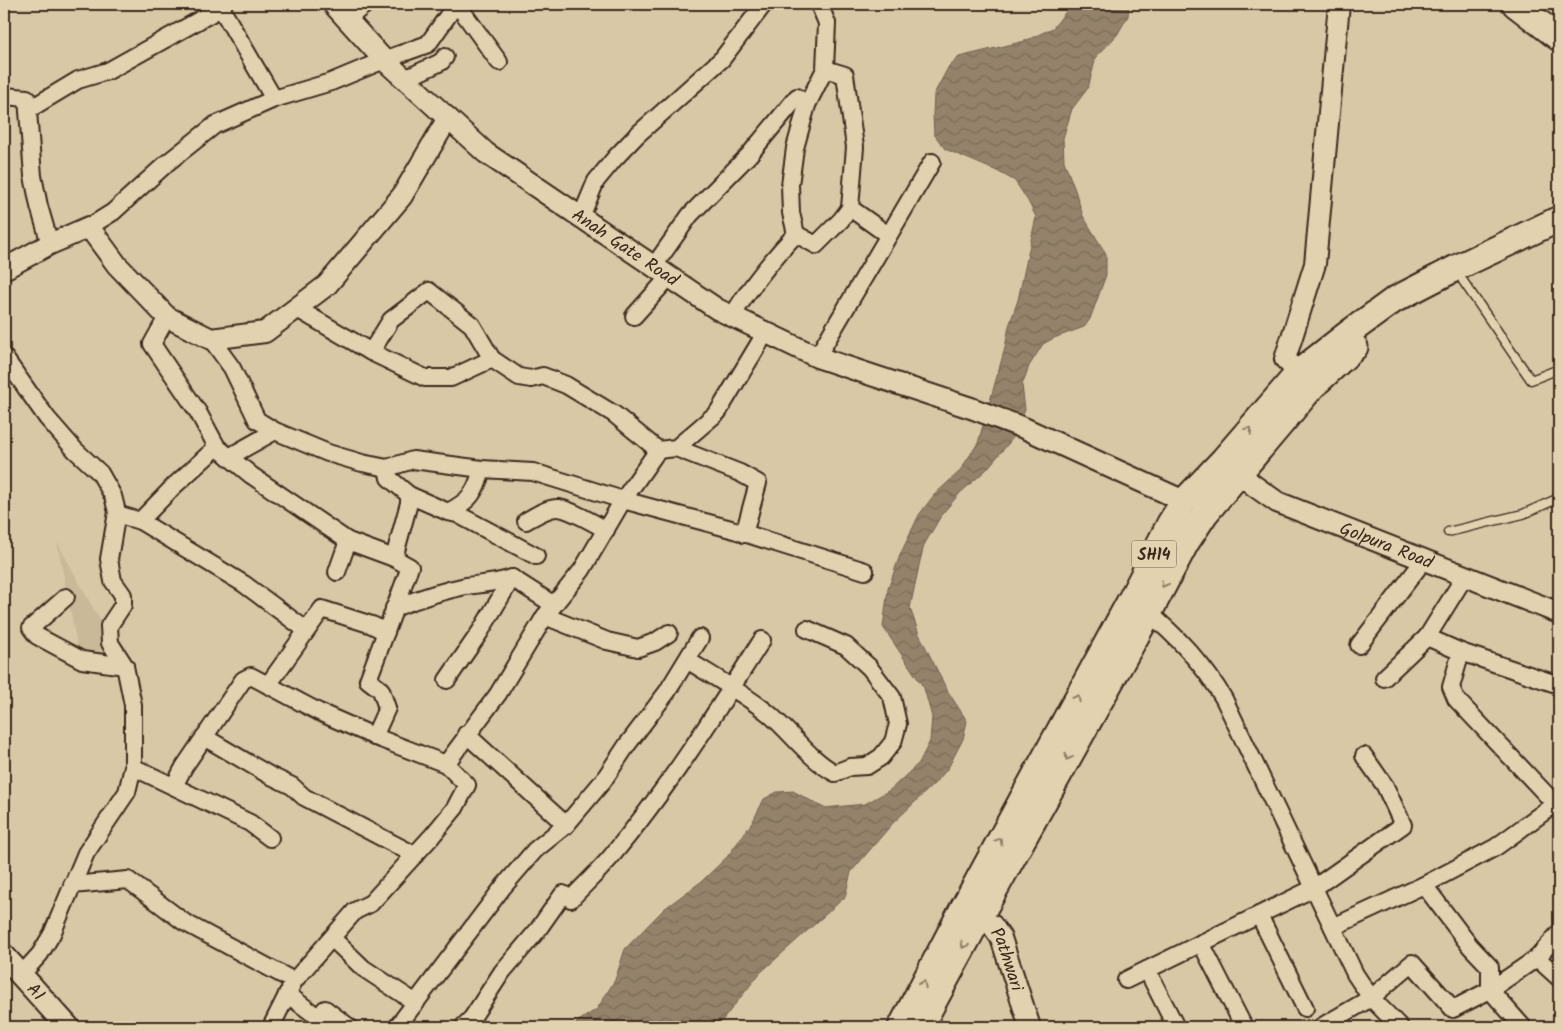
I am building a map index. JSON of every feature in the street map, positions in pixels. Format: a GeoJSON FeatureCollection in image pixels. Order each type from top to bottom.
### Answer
{"type":"FeatureCollection","features":[{"type":"Feature","properties":{"kind":"main road"},"geometry":{"type":"LineString","coordinates":[[1515,4],[1559,38]]}},
{"type":"Feature","properties":{"kind":"main road"},"geometry":{"type":"LineString","coordinates":[[1539,4],[1559,19]]}},
{"type":"Feature","properties":{"kind":"main road","name":"SH14"},"geometry":{"type":"LineString","coordinates":[[901,1027],[970,914],[1140,606],[1182,504],[1212,488],[1306,379],[1350,332],[1394,300],[1559,219]]}},
{"type":"Feature","properties":{"kind":"main road","name":"SH14"},"geometry":{"type":"LineString","coordinates":[[1306,379],[1349,352],[1406,310],[1463,281],[1559,238]]}},
{"type":"Feature","properties":{"kind":"main road","name":"SH14"},"geometry":{"type":"LineString","coordinates":[[1140,606],[1201,520],[1212,488]]}},
{"type":"Feature","properties":{"kind":"main road"},"geometry":{"type":"LineString","coordinates":[[1182,504],[1178,514],[1180,522],[1195,526],[1201,520]]}},
{"type":"Feature","properties":{"kind":"main road","name":"SH14"},"geometry":{"type":"LineString","coordinates":[[920,1027],[970,914]]}},
{"type":"Feature","properties":{"kind":"main road","name":"A1"},"geometry":{"type":"LineString","coordinates":[[4,956],[68,1027]]}},
{"type":"Feature","properties":{"kind":"street","name":"Anah Gate Road"},"geometry":{"type":"LineString","coordinates":[[333,4],[384,60],[486,153],[716,309],[817,357],[971,408],[1024,428],[1182,504]]}},
{"type":"Feature","properties":{"kind":"street"},"geometry":{"type":"LineString","coordinates":[[347,19],[366,4]]}},
{"type":"Feature","properties":{"kind":"street"},"geometry":{"type":"LineString","coordinates":[[4,269],[50,244],[89,227],[113,212],[167,163],[215,125],[274,98],[331,82],[428,44],[456,4],[499,62]]}},
{"type":"Feature","properties":{"kind":"street"},"geometry":{"type":"LineString","coordinates":[[581,217],[596,181],[615,158],[637,135],[722,59],[764,4]]}},
{"type":"Feature","properties":{"kind":"street"},"geometry":{"type":"LineString","coordinates":[[819,4],[827,24],[825,69],[807,105],[795,148],[790,185],[791,214],[796,234],[816,245],[850,208],[855,147],[845,75],[825,69]]}},
{"type":"Feature","properties":{"kind":"street"},"geometry":{"type":"LineString","coordinates":[[1306,379],[1285,359],[1315,264],[1339,4]]}},
{"type":"Feature","properties":{"kind":"street"},"geometry":{"type":"LineString","coordinates":[[28,110],[78,80],[108,71],[223,6],[274,98]]}},
{"type":"Feature","properties":{"kind":"street"},"geometry":{"type":"LineString","coordinates":[[405,79],[441,62],[445,57]]}},
{"type":"Feature","properties":{"kind":"street"},"geometry":{"type":"LineString","coordinates":[[4,96],[26,98],[33,176],[50,244]]}},
{"type":"Feature","properties":{"kind":"street"},"geometry":{"type":"LineString","coordinates":[[634,316],[661,272],[690,215],[749,156],[797,97],[807,105]]}},
{"type":"Feature","properties":{"kind":"street"},"geometry":{"type":"LineString","coordinates":[[211,339],[265,332],[327,284],[402,196],[448,118]]}},
{"type":"Feature","properties":{"kind":"street"},"geometry":{"type":"LineString","coordinates":[[817,357],[932,162]]}},
{"type":"Feature","properties":{"kind":"street"},"geometry":{"type":"LineString","coordinates":[[850,208],[888,235]]}},
{"type":"Feature","properties":{"kind":"street"},"geometry":{"type":"LineString","coordinates":[[89,227],[117,265],[167,317],[211,339],[232,368],[257,420],[275,431],[328,453],[362,464],[387,468],[413,460],[482,469],[533,472],[865,571]]}},
{"type":"Feature","properties":{"kind":"street"},"geometry":{"type":"LineString","coordinates":[[732,316],[745,295],[775,256],[796,234]]}},
{"type":"Feature","properties":{"kind":"street"},"geometry":{"type":"LineString","coordinates":[[371,352],[391,320],[429,291],[472,325],[492,359],[519,377],[531,379],[543,376],[566,385],[614,414],[658,450],[676,448],[740,472],[758,483],[744,534]]}},
{"type":"Feature","properties":{"kind":"street"},"geometry":{"type":"LineString","coordinates":[[296,308],[371,352],[425,378],[452,378],[492,359]]}},
{"type":"Feature","properties":{"kind":"street"},"geometry":{"type":"LineString","coordinates":[[167,317],[152,344],[223,452],[251,476],[348,541],[394,558],[410,567],[368,680],[381,690],[387,708],[374,737]]}},
{"type":"Feature","properties":{"kind":"street"},"geometry":{"type":"LineString","coordinates":[[676,448],[718,412],[766,332]]}},
{"type":"Feature","properties":{"kind":"street"},"geometry":{"type":"LineString","coordinates":[[4,357],[47,418],[75,450],[100,473],[113,496],[117,514],[109,559],[113,581],[123,595],[123,605],[108,626],[110,643],[125,666],[133,705],[133,767],[126,792],[86,853],[52,934],[40,954],[21,975]]}},
{"type":"Feature","properties":{"kind":"street"},"geometry":{"type":"LineString","coordinates":[[140,522],[174,485],[223,452],[275,431]]}},
{"type":"Feature","properties":{"kind":"street"},"geometry":{"type":"LineString","coordinates":[[446,764],[466,734],[498,694],[550,610],[582,570],[623,500],[658,450]]}},
{"type":"Feature","properties":{"kind":"street","name":"Golpura Road"},"geometry":{"type":"LineString","coordinates":[[1231,466],[1277,502],[1559,613]]}},
{"type":"Feature","properties":{"kind":"street"},"geometry":{"type":"LineString","coordinates":[[387,468],[389,478],[409,496],[457,514],[536,556]]}},
{"type":"Feature","properties":{"kind":"street"},"geometry":{"type":"LineString","coordinates":[[448,512],[458,507],[471,496],[482,469]]}},
{"type":"Feature","properties":{"kind":"street"},"geometry":{"type":"LineString","coordinates":[[394,558],[409,503],[409,496]]}},
{"type":"Feature","properties":{"kind":"street"},"geometry":{"type":"LineString","coordinates":[[526,521],[541,512],[558,508],[584,518],[606,530]]}},
{"type":"Feature","properties":{"kind":"street"},"geometry":{"type":"LineString","coordinates":[[117,514],[140,522],[244,584],[306,630]]}},
{"type":"Feature","properties":{"kind":"street"},"geometry":{"type":"LineString","coordinates":[[337,572],[348,541]]}},
{"type":"Feature","properties":{"kind":"street"},"geometry":{"type":"LineString","coordinates":[[1359,645],[1424,560]]}},
{"type":"Feature","properties":{"kind":"street"},"geometry":{"type":"LineString","coordinates":[[1384,678],[1427,638],[1465,576]]}},
{"type":"Feature","properties":{"kind":"street"},"geometry":{"type":"LineString","coordinates":[[394,608],[416,599],[512,578]]}},
{"type":"Feature","properties":{"kind":"street"},"geometry":{"type":"LineString","coordinates":[[512,578],[550,610],[607,641],[638,648],[655,642],[669,633]]}},
{"type":"Feature","properties":{"kind":"street"},"geometry":{"type":"LineString","coordinates":[[447,680],[480,632],[512,578]]}},
{"type":"Feature","properties":{"kind":"street"},"geometry":{"type":"LineString","coordinates":[[66,597],[31,628],[37,636],[82,660],[125,666]]}},
{"type":"Feature","properties":{"kind":"street"},"geometry":{"type":"LineString","coordinates":[[1140,606],[1176,636],[1212,678],[1224,699],[1355,974],[1371,998],[1400,1027]]}},
{"type":"Feature","properties":{"kind":"street"},"geometry":{"type":"LineString","coordinates":[[268,685],[322,609],[386,632]]}},
{"type":"Feature","properties":{"kind":"street"},"geometry":{"type":"LineString","coordinates":[[686,660],[768,713],[826,768],[835,773],[850,767],[867,766],[881,757],[893,742],[898,724],[892,697],[869,667],[846,646],[806,629]]}},
{"type":"Feature","properties":{"kind":"street"},"geometry":{"type":"LineString","coordinates":[[397,1027],[503,887],[535,850],[566,825],[603,781],[627,745],[667,692],[700,638]]}},
{"type":"Feature","properties":{"kind":"street"},"geometry":{"type":"LineString","coordinates":[[1427,638],[1461,652],[1559,685]]}},
{"type":"Feature","properties":{"kind":"street"},"geometry":{"type":"LineString","coordinates":[[463,1027],[472,1018],[502,972],[537,931],[562,894],[570,899],[610,859],[650,808],[732,688],[762,640]]}},
{"type":"Feature","properties":{"kind":"street"},"geometry":{"type":"LineString","coordinates":[[1333,927],[1424,885],[1496,847],[1557,806],[1456,699],[1451,687],[1461,652]]}},
{"type":"Feature","properties":{"kind":"street"},"geometry":{"type":"LineString","coordinates":[[174,786],[184,767],[242,680],[251,676],[319,712],[374,737],[446,764],[467,785],[456,808],[371,903],[355,911],[291,987],[270,1027]]}},
{"type":"Feature","properties":{"kind":"street"},"geometry":{"type":"LineString","coordinates":[[466,734],[566,825]]}},
{"type":"Feature","properties":{"kind":"street"},"geometry":{"type":"LineString","coordinates":[[204,737],[268,775],[292,786],[304,796],[415,855]]}},
{"type":"Feature","properties":{"kind":"street"},"geometry":{"type":"LineString","coordinates":[[1126,980],[1314,888],[1403,825],[1385,786],[1364,756]]}},
{"type":"Feature","properties":{"kind":"street"},"geometry":{"type":"LineString","coordinates":[[133,767],[250,823],[270,838]]}},
{"type":"Feature","properties":{"kind":"street"},"geometry":{"type":"LineString","coordinates":[[72,885],[128,880],[184,922],[291,987],[320,1018],[325,1009],[349,1027]]}},
{"type":"Feature","properties":{"kind":"street"},"geometry":{"type":"LineString","coordinates":[[1424,885],[1470,946],[1490,967],[1490,990],[1523,1027]]}},
{"type":"Feature","properties":{"kind":"street","name":"Pathwari"},"geometry":{"type":"LineString","coordinates":[[970,914],[992,926],[1001,938],[1030,1027]]}},
{"type":"Feature","properties":{"kind":"street"},"geometry":{"type":"LineString","coordinates":[[1259,915],[1305,1008]]}},
{"type":"Feature","properties":{"kind":"street"},"geometry":{"type":"LineString","coordinates":[[1321,1027],[1371,998],[1412,963],[1453,1010],[1490,990],[1537,958],[1559,933]]}},
{"type":"Feature","properties":{"kind":"street"},"geometry":{"type":"LineString","coordinates":[[332,938],[363,968],[416,1003]]}},
{"type":"Feature","properties":{"kind":"street"},"geometry":{"type":"LineString","coordinates":[[1201,943],[1244,1027]]}},
{"type":"Feature","properties":{"kind":"street"},"geometry":{"type":"LineString","coordinates":[[1537,958],[1559,978]]}},
{"type":"Feature","properties":{"kind":"street"},"geometry":{"type":"LineString","coordinates":[[1147,970],[1176,1027]]}},
{"type":"Feature","properties":{"kind":"lane"},"geometry":{"type":"LineString","coordinates":[[1463,281],[1532,380],[1559,369]]}},
{"type":"Feature","properties":{"kind":"lane"},"geometry":{"type":"LineString","coordinates":[[1448,532],[1523,514],[1559,498]]}},
{"type":"Feature","properties":{"kind":"shaded area"},"geometry":{"type":"Polygon","coordinates":[[[57,542],[125,666],[82,671],[57,542]]]}},
{"type":"Feature","properties":{"kind":"water"},"geometry":{"type":"Polygon","coordinates":[[[1072,4],[1129,4],[1128,16],[1117,35],[1096,57],[1088,88],[1072,109],[1063,138],[1064,161],[1083,216],[1106,254],[1106,275],[1090,319],[1084,327],[1043,344],[1029,366],[1022,385],[1025,410],[1013,438],[986,470],[960,493],[942,514],[924,545],[910,608],[919,634],[947,690],[967,721],[963,739],[948,768],[938,780],[892,824],[851,872],[845,897],[760,973],[717,1027],[575,1027],[577,1022],[597,1009],[615,980],[625,949],[664,909],[702,881],[727,857],[752,823],[764,799],[777,792],[793,791],[824,808],[865,804],[890,790],[919,763],[930,741],[932,717],[924,688],[883,627],[888,589],[900,555],[919,515],[934,495],[959,472],[978,443],[1005,348],[1009,326],[1018,300],[1036,217],[1015,181],[997,171],[945,149],[934,134],[934,94],[949,66],[959,57],[1025,41],[1053,28],[1072,4]]]}}]}
